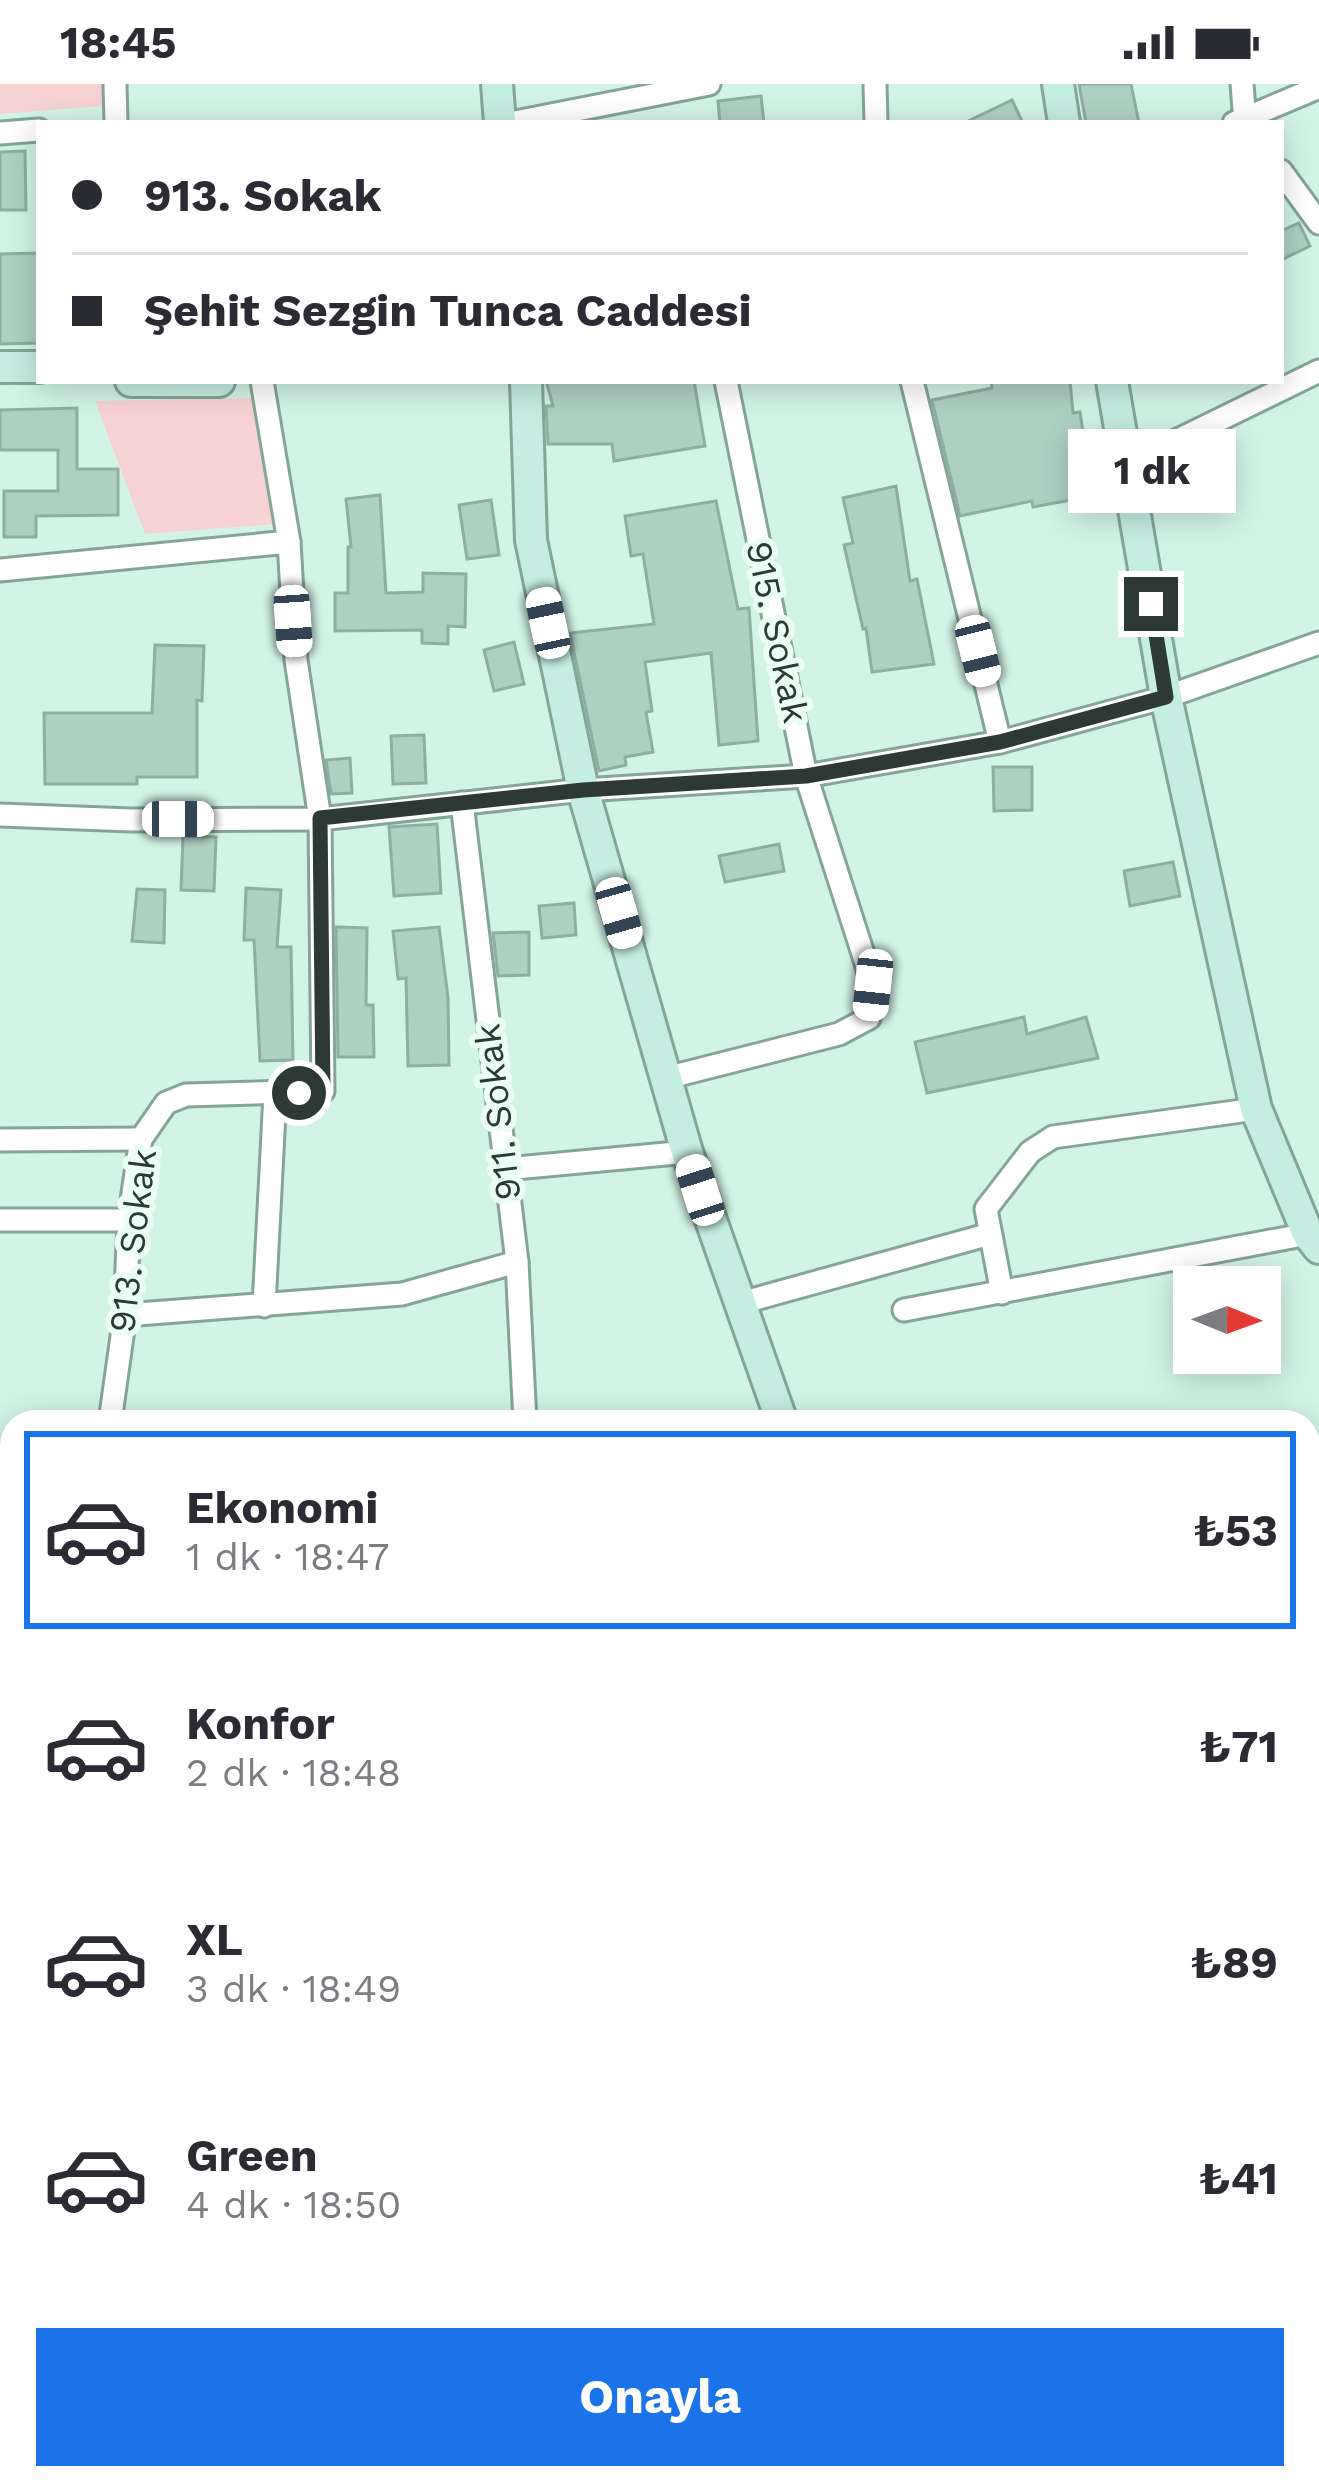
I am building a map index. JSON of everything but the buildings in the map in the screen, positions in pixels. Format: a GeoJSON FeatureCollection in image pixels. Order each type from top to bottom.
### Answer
{"type":"FeatureCollection","features":[{"type":"Feature","properties":{"kind":"street"},"geometry":{"type":"LineString","coordinates":[[115,84],[116,120]]}},
{"type":"Feature","properties":{"kind":"street"},"geometry":{"type":"LineString","coordinates":[[497,84],[500,120]]}},
{"type":"Feature","properties":{"kind":"street"},"geometry":{"type":"LineString","coordinates":[[526,120],[709,84]]}},
{"type":"Feature","properties":{"kind":"street"},"geometry":{"type":"LineString","coordinates":[[875,84],[876,120]]}},
{"type":"Feature","properties":{"kind":"street"},"geometry":{"type":"LineString","coordinates":[[1058,84],[1064,120]]}},
{"type":"Feature","properties":{"kind":"street"},"geometry":{"type":"LineString","coordinates":[[1240,120],[1242,84]]}},
{"type":"Feature","properties":{"kind":"street"},"geometry":{"type":"LineString","coordinates":[[1245,120],[1319,87]]}},
{"type":"Feature","properties":{"kind":"street"},"geometry":{"type":"LineString","coordinates":[[0,133],[36,130]]}},
{"type":"Feature","properties":{"kind":"street"},"geometry":{"type":"LineString","coordinates":[[1284,176],[1319,223]]}},
{"type":"Feature","properties":{"kind":"street"},"geometry":{"type":"LineString","coordinates":[[0,367],[36,368]]}},
{"type":"Feature","properties":{"kind":"street"},"geometry":{"type":"LineString","coordinates":[[1129,464],[1319,371]]}},
{"type":"Feature","properties":{"kind":"street","name":"913. Sokak"},"geometry":{"type":"LineString","coordinates":[[112,1410],[141,1138],[166,1102],[186,1095],[323,1091],[320,818],[296,660],[289,542],[263,384]]}},
{"type":"Feature","properties":{"kind":"street"},"geometry":{"type":"LineString","coordinates":[[526,384],[531,540],[583,790],[687,1152],[777,1410]]}},
{"type":"Feature","properties":{"kind":"street","name":"915. Sokak"},"geometry":{"type":"LineString","coordinates":[[666,1078],[839,1034],[869,1018],[873,985],[806,776],[727,384]]}},
{"type":"Feature","properties":{"kind":"street"},"geometry":{"type":"LineString","coordinates":[[913,384],[1000,742]]}},
{"type":"Feature","properties":{"kind":"street"},"geometry":{"type":"LineString","coordinates":[[904,1310],[1314,1241],[1256,1109],[1166,697],[1113,384]]}},
{"type":"Feature","properties":{"kind":"street"},"geometry":{"type":"LineString","coordinates":[[0,570],[289,542]]}},
{"type":"Feature","properties":{"kind":"street"},"geometry":{"type":"LineString","coordinates":[[0,815],[320,818],[583,790],[806,776],[1000,742],[1166,697],[1319,643]]}},
{"type":"Feature","properties":{"kind":"street","name":"911. Sokak"},"geometry":{"type":"LineString","coordinates":[[461,803],[517,1262],[524,1410]]}},
{"type":"Feature","properties":{"kind":"street"},"geometry":{"type":"LineString","coordinates":[[264,1306],[275,1094]]}},
{"type":"Feature","properties":{"kind":"street"},"geometry":{"type":"LineString","coordinates":[[1003,1293],[986,1209],[1030,1152],[1053,1137],[1256,1109]]}},
{"type":"Feature","properties":{"kind":"street"},"geometry":{"type":"LineString","coordinates":[[0,1140],[141,1138]]}},
{"type":"Feature","properties":{"kind":"street"},"geometry":{"type":"LineString","coordinates":[[505,1168],[687,1152]]}},
{"type":"Feature","properties":{"kind":"street"},"geometry":{"type":"LineString","coordinates":[[0,1220],[129,1220]]}},
{"type":"Feature","properties":{"kind":"street"},"geometry":{"type":"LineString","coordinates":[[737,1304],[990,1234]]}},
{"type":"Feature","properties":{"kind":"street"},"geometry":{"type":"LineString","coordinates":[[125,1315],[402,1294],[517,1262]]}},
{"type":"Feature","properties":{"kind":"shaded area"},"geometry":{"type":"Polygon","coordinates":[[[0,84],[102,84],[102,106],[0,114],[0,84]]]}},
{"type":"Feature","properties":{"kind":"shaded area"},"geometry":{"type":"Polygon","coordinates":[[[252,398],[276,524],[145,534],[95,401],[252,398]]]}},
{"type":"Feature","properties":{"kind":"route"},"geometry":{"type":"LineString","coordinates":[[299,1093],[323,1091],[320,818],[583,790],[806,776],[1000,742],[1166,697],[1151,604]]}}]}
